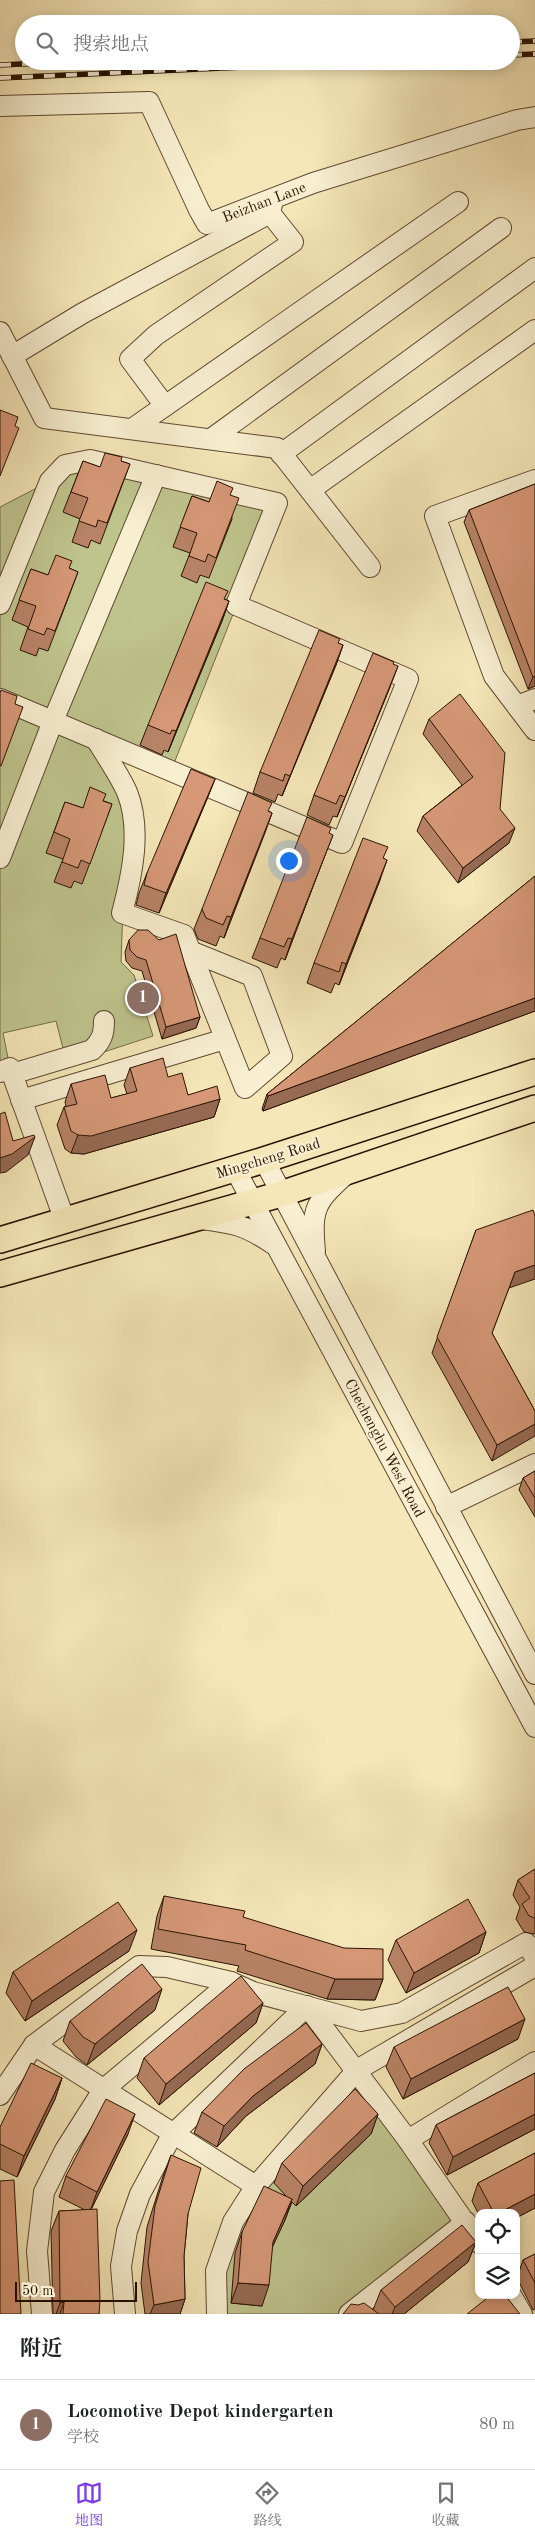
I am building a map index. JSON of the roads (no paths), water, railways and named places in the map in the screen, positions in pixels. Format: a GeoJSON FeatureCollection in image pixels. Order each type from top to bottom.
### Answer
{"type":"FeatureCollection","features":[{"type":"Feature","properties":{"kind":"main road","name":"Mingcheng Road"},"geometry":{"type":"LineString","coordinates":[[0,1240],[264,1160],[535,1072]]}},
{"type":"Feature","properties":{"kind":"main road"},"geometry":{"type":"LineString","coordinates":[[0,1274],[281,1194],[535,1108]]}},
{"type":"Feature","properties":{"kind":"street","name":"Beizhan Lane"},"geometry":{"type":"LineString","coordinates":[[0,106],[149,102],[199,210],[208,224],[271,206],[313,183],[517,120],[535,117]]}},
{"type":"Feature","properties":{"kind":"street"},"geometry":{"type":"LineString","coordinates":[[132,429],[458,202]]}},
{"type":"Feature","properties":{"kind":"street"},"geometry":{"type":"LineString","coordinates":[[12,356],[83,313],[271,206],[292,242],[156,335],[130,359],[165,406]]}},
{"type":"Feature","properties":{"kind":"street"},"geometry":{"type":"LineString","coordinates":[[211,439],[501,228]]}},
{"type":"Feature","properties":{"kind":"street"},"geometry":{"type":"LineString","coordinates":[[281,454],[535,268]]}},
{"type":"Feature","properties":{"kind":"street"},"geometry":{"type":"LineString","coordinates":[[310,490],[535,330]]}},
{"type":"Feature","properties":{"kind":"street"},"geometry":{"type":"LineString","coordinates":[[0,332],[44,418],[277,448],[370,567]]}},
{"type":"Feature","properties":{"kind":"street"},"geometry":{"type":"LineString","coordinates":[[0,604],[50,481],[65,465],[90,460],[277,503],[236,605],[408,678],[342,843],[0,699]]}},
{"type":"Feature","properties":{"kind":"street"},"geometry":{"type":"LineString","coordinates":[[0,858],[53,721],[156,475]]}},
{"type":"Feature","properties":{"kind":"street"},"geometry":{"type":"LineString","coordinates":[[535,480],[435,516],[494,676],[526,702],[535,730]]}},
{"type":"Feature","properties":{"kind":"street"},"geometry":{"type":"LineString","coordinates":[[96,739],[127,793],[134,829],[134,870],[122,913],[184,935],[190,951],[225,1039],[245,1088],[282,1056],[252,976],[190,951]]}},
{"type":"Feature","properties":{"kind":"street"},"geometry":{"type":"LineString","coordinates":[[65,1221],[21,1100],[6,1073],[92,1050],[99,1044],[104,1033],[104,1020]]}},
{"type":"Feature","properties":{"kind":"street"},"geometry":{"type":"LineString","coordinates":[[21,1100],[225,1039]]}},
{"type":"Feature","properties":{"kind":"street","name":"Chechenghu West Road"},"geometry":{"type":"LineString","coordinates":[[264,1160],[535,1674]]}},
{"type":"Feature","properties":{"kind":"street","name":"Chechenghu West Road"},"geometry":{"type":"LineString","coordinates":[[235,1169],[535,1727]]}},
{"type":"Feature","properties":{"kind":"street"},"geometry":{"type":"LineString","coordinates":[[316,1261],[312,1222],[321,1196],[349,1171]]}},
{"type":"Feature","properties":{"kind":"street"},"geometry":{"type":"LineString","coordinates":[[196,1218],[235,1223],[251,1229],[275,1245]]}},
{"type":"Feature","properties":{"kind":"street"},"geometry":{"type":"LineString","coordinates":[[446,1507],[535,1464]]}},
{"type":"Feature","properties":{"kind":"street"},"geometry":{"type":"LineString","coordinates":[[0,2095],[13,2072],[34,2046],[139,1966],[167,1967],[231,1982],[253,1992],[361,2021],[402,2013],[526,1943],[535,1957]]}},
{"type":"Feature","properties":{"kind":"street"},"geometry":{"type":"LineString","coordinates":[[216,2314],[216,2271],[233,2222],[256,2186],[357,2070],[535,1966]]}},
{"type":"Feature","properties":{"kind":"street"},"geometry":{"type":"LineString","coordinates":[[42,2314],[37,2251],[44,2192],[65,2150],[103,2090],[231,1982]]}},
{"type":"Feature","properties":{"kind":"street"},"geometry":{"type":"LineString","coordinates":[[307,2006],[357,2070],[475,2237]]}},
{"type":"Feature","properties":{"kind":"street"},"geometry":{"type":"LineString","coordinates":[[125,2314],[121,2266],[127,2231],[140,2194],[172,2135],[307,2006]]}},
{"type":"Feature","properties":{"kind":"street"},"geometry":{"type":"LineString","coordinates":[[34,2046],[172,2135],[256,2186]]}},
{"type":"Feature","properties":{"kind":"street"},"geometry":{"type":"LineString","coordinates":[[408,2140],[535,2062]]}},
{"type":"Feature","properties":{"kind":"street"},"geometry":{"type":"LineString","coordinates":[[349,2314],[466,2222]]}},
{"type":"Feature","properties":{"kind":"street"},"geometry":{"type":"LineString","coordinates":[[513,2299],[522,2314]]}},
{"type":"Feature","properties":{"kind":"railway"},"geometry":{"type":"LineString","coordinates":[[520,42],[535,41]]}},
{"type":"Feature","properties":{"kind":"railway"},"geometry":{"type":"LineString","coordinates":[[520,55],[535,54]]}},
{"type":"Feature","properties":{"kind":"railway"},"geometry":{"type":"LineString","coordinates":[[0,65],[15,64]]}},
{"type":"Feature","properties":{"kind":"railway"},"geometry":{"type":"LineString","coordinates":[[0,78],[178,70]]}},
{"type":"Feature","properties":{"kind":"place","name":"Locomotive Depot kindergarten"},"geometry":{"type":"Point","coordinates":[143,998]}}]}
